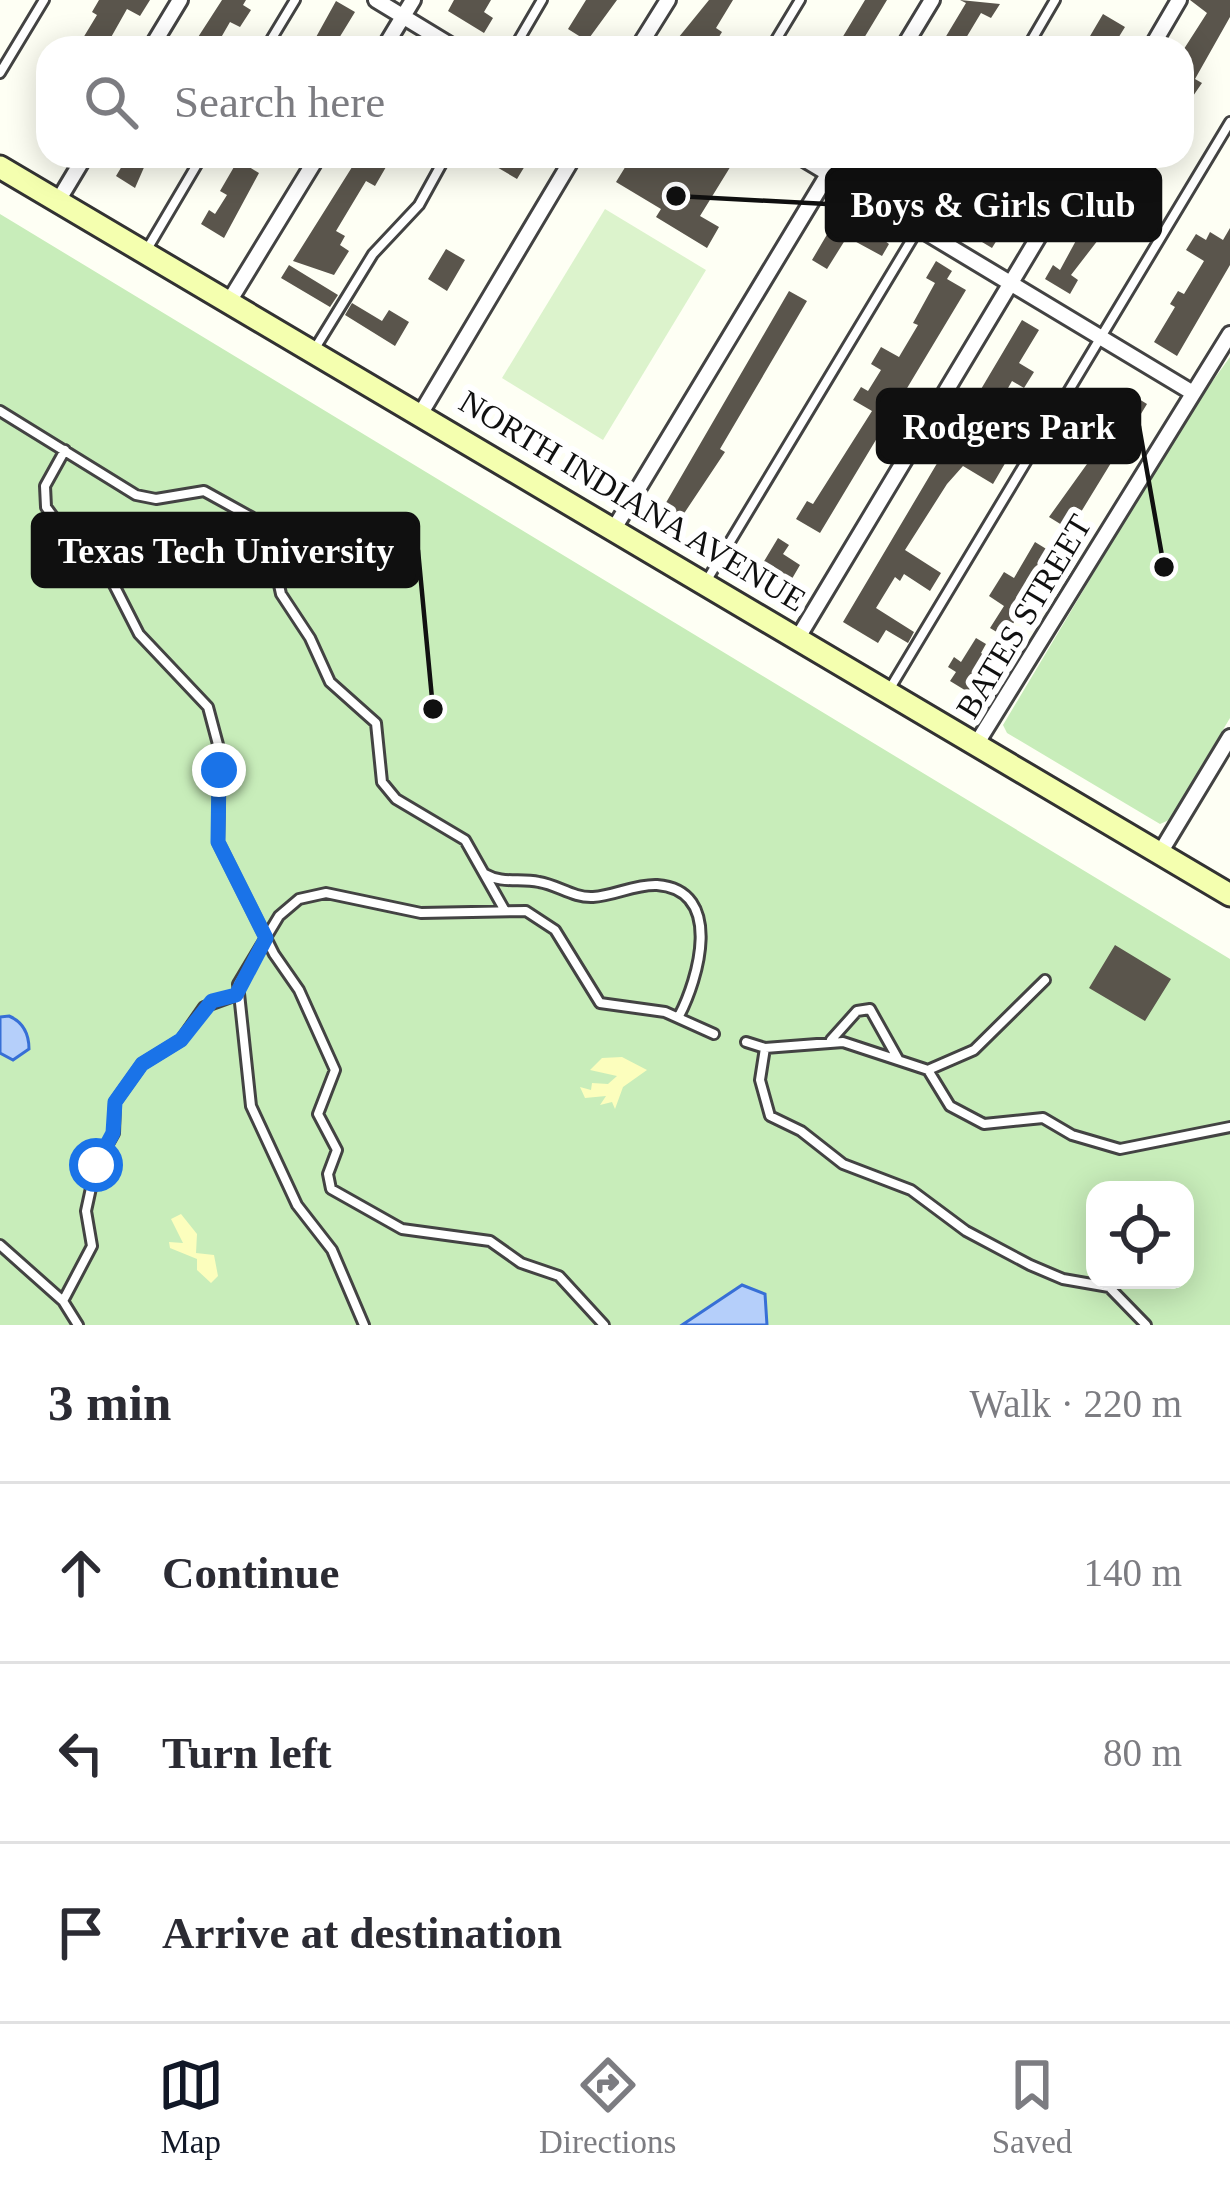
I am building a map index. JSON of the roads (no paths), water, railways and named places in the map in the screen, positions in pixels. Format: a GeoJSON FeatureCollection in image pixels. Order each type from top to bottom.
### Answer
{"type":"FeatureCollection","features":[{"type":"Feature","properties":{"kind":"main road","name":"NORTH INDIANA AVENUE"},"geometry":{"type":"LineString","coordinates":[[0,167],[1230,895]]}},
{"type":"Feature","properties":{"kind":"street"},"geometry":{"type":"LineString","coordinates":[[158,36],[180,0]]}},
{"type":"Feature","properties":{"kind":"street"},"geometry":{"type":"LineString","coordinates":[[376,0],[435,36]]}},
{"type":"Feature","properties":{"kind":"street"},"geometry":{"type":"LineString","coordinates":[[391,36],[413,0]]}},
{"type":"Feature","properties":{"kind":"street"},"geometry":{"type":"LineString","coordinates":[[646,36],[668,0]]}},
{"type":"Feature","properties":{"kind":"street"},"geometry":{"type":"LineString","coordinates":[[910,36],[932,0]]}},
{"type":"Feature","properties":{"kind":"street"},"geometry":{"type":"LineString","coordinates":[[1158,36],[1179,0]]}},
{"type":"Feature","properties":{"kind":"street"},"geometry":{"type":"LineString","coordinates":[[58,202],[78,168]]}},
{"type":"Feature","properties":{"kind":"street"},"geometry":{"type":"LineString","coordinates":[[230,300],[311,168]]}},
{"type":"Feature","properties":{"kind":"street"},"geometry":{"type":"LineString","coordinates":[[421,413],[567,168]]}},
{"type":"Feature","properties":{"kind":"street"},"geometry":{"type":"LineString","coordinates":[[820,168],[1193,393]]}},
{"type":"Feature","properties":{"kind":"street"},"geometry":{"type":"LineString","coordinates":[[615,527],[831,168]]}},
{"type":"Feature","properties":{"kind":"street"},"geometry":{"type":"LineString","coordinates":[[799,636],[1080,168]]}},
{"type":"Feature","properties":{"kind":"street","name":"BATES STREET"},"geometry":{"type":"LineString","coordinates":[[977,743],[1230,334]]}},
{"type":"Feature","properties":{"kind":"street"},"geometry":{"type":"LineString","coordinates":[[1160,853],[1230,737]]}},
{"type":"Feature","properties":{"kind":"lane"},"geometry":{"type":"LineString","coordinates":[[0,73],[44,0]]}},
{"type":"Feature","properties":{"kind":"lane"},"geometry":{"type":"LineString","coordinates":[[273,36],[295,0]]}},
{"type":"Feature","properties":{"kind":"lane"},"geometry":{"type":"LineString","coordinates":[[521,36],[542,0]]}},
{"type":"Feature","properties":{"kind":"lane"},"geometry":{"type":"LineString","coordinates":[[778,36],[800,0]]}},
{"type":"Feature","properties":{"kind":"lane"},"geometry":{"type":"LineString","coordinates":[[1034,36],[1055,0]]}},
{"type":"Feature","properties":{"kind":"lane"},"geometry":{"type":"LineString","coordinates":[[889,690],[1230,122]]}},
{"type":"Feature","properties":{"kind":"lane"},"geometry":{"type":"LineString","coordinates":[[146,252],[195,168]]}},
{"type":"Feature","properties":{"kind":"lane"},"geometry":{"type":"LineString","coordinates":[[314,350],[373,254],[419,206],[440,168]]}},
{"type":"Feature","properties":{"kind":"lane"},"geometry":{"type":"LineString","coordinates":[[706,581],[955,168]]}},
{"type":"Feature","properties":{"kind":"lane"},"geometry":{"type":"LineString","coordinates":[[0,412],[136,495],[157,499],[204,490],[251,517],[271,549],[281,594],[310,638],[330,682],[376,723],[382,782],[396,799],[465,840],[504,910]]}},
{"type":"Feature","properties":{"kind":"lane"},"geometry":{"type":"LineString","coordinates":[[65,450],[45,486],[46,507],[75,546],[112,581],[139,634],[208,707],[220,752],[218,842],[333,1063],[334,1079],[318,1114],[337,1150],[328,1174],[331,1189],[402,1229],[490,1241],[521,1263],[559,1276],[604,1325]]}},
{"type":"Feature","properties":{"kind":"lane"},"geometry":{"type":"LineString","coordinates":[[479,869],[496,880],[538,881],[583,897],[649,885],[681,894],[697,915],[702,940],[696,977],[679,1016]]}},
{"type":"Feature","properties":{"kind":"lane"},"geometry":{"type":"LineString","coordinates":[[364,1325],[332,1250],[297,1205],[250,1106],[236,995],[287,905],[326,892],[421,913],[526,911],[546,921],[600,1003],[679,1016],[714,1034]]}},
{"type":"Feature","properties":{"kind":"lane"},"geometry":{"type":"LineString","coordinates":[[746,1042],[765,1048],[830,1041],[928,1070],[974,1050],[1045,980]]}},
{"type":"Feature","properties":{"kind":"lane"},"geometry":{"type":"LineString","coordinates":[[63,1301],[92,1246],[86,1211],[96,1165],[113,1133],[115,1102],[142,1064],[181,1040],[204,1007],[236,995]]}},
{"type":"Feature","properties":{"kind":"lane"},"geometry":{"type":"LineString","coordinates":[[830,1041],[857,1012],[870,1009],[901,1062]]}},
{"type":"Feature","properties":{"kind":"lane"},"geometry":{"type":"LineString","coordinates":[[765,1048],[760,1080],[766,1111],[775,1120],[801,1131],[843,1164],[911,1190],[966,1231],[1030,1265],[1063,1279],[1109,1287],[1147,1325]]}},
{"type":"Feature","properties":{"kind":"lane"},"geometry":{"type":"LineString","coordinates":[[928,1070],[950,1106],[984,1124],[1043,1118],[1072,1135],[1120,1149],[1230,1127]]}},
{"type":"Feature","properties":{"kind":"lane"},"geometry":{"type":"LineString","coordinates":[[0,1245],[63,1301],[78,1325]]}},
{"type":"Feature","properties":{"kind":"water"},"geometry":{"type":"Polygon","coordinates":[[[9,1016],[21,1025],[29,1043],[29,1049],[13,1060],[0,1053],[0,1017],[9,1016]]]}},
{"type":"Feature","properties":{"kind":"water"},"geometry":{"type":"Polygon","coordinates":[[[742,1285],[765,1294],[767,1325],[682,1325],[742,1285]]]}},
{"type":"Feature","properties":{"kind":"place","name":"Boys & Girls Club"},"geometry":{"type":"Point","coordinates":[676,196]}},
{"type":"Feature","properties":{"kind":"place","name":"Rodgers Park"},"geometry":{"type":"Point","coordinates":[1164,567]}},
{"type":"Feature","properties":{"kind":"place","name":"Texas Tech University"},"geometry":{"type":"Point","coordinates":[433,709]}}]}
